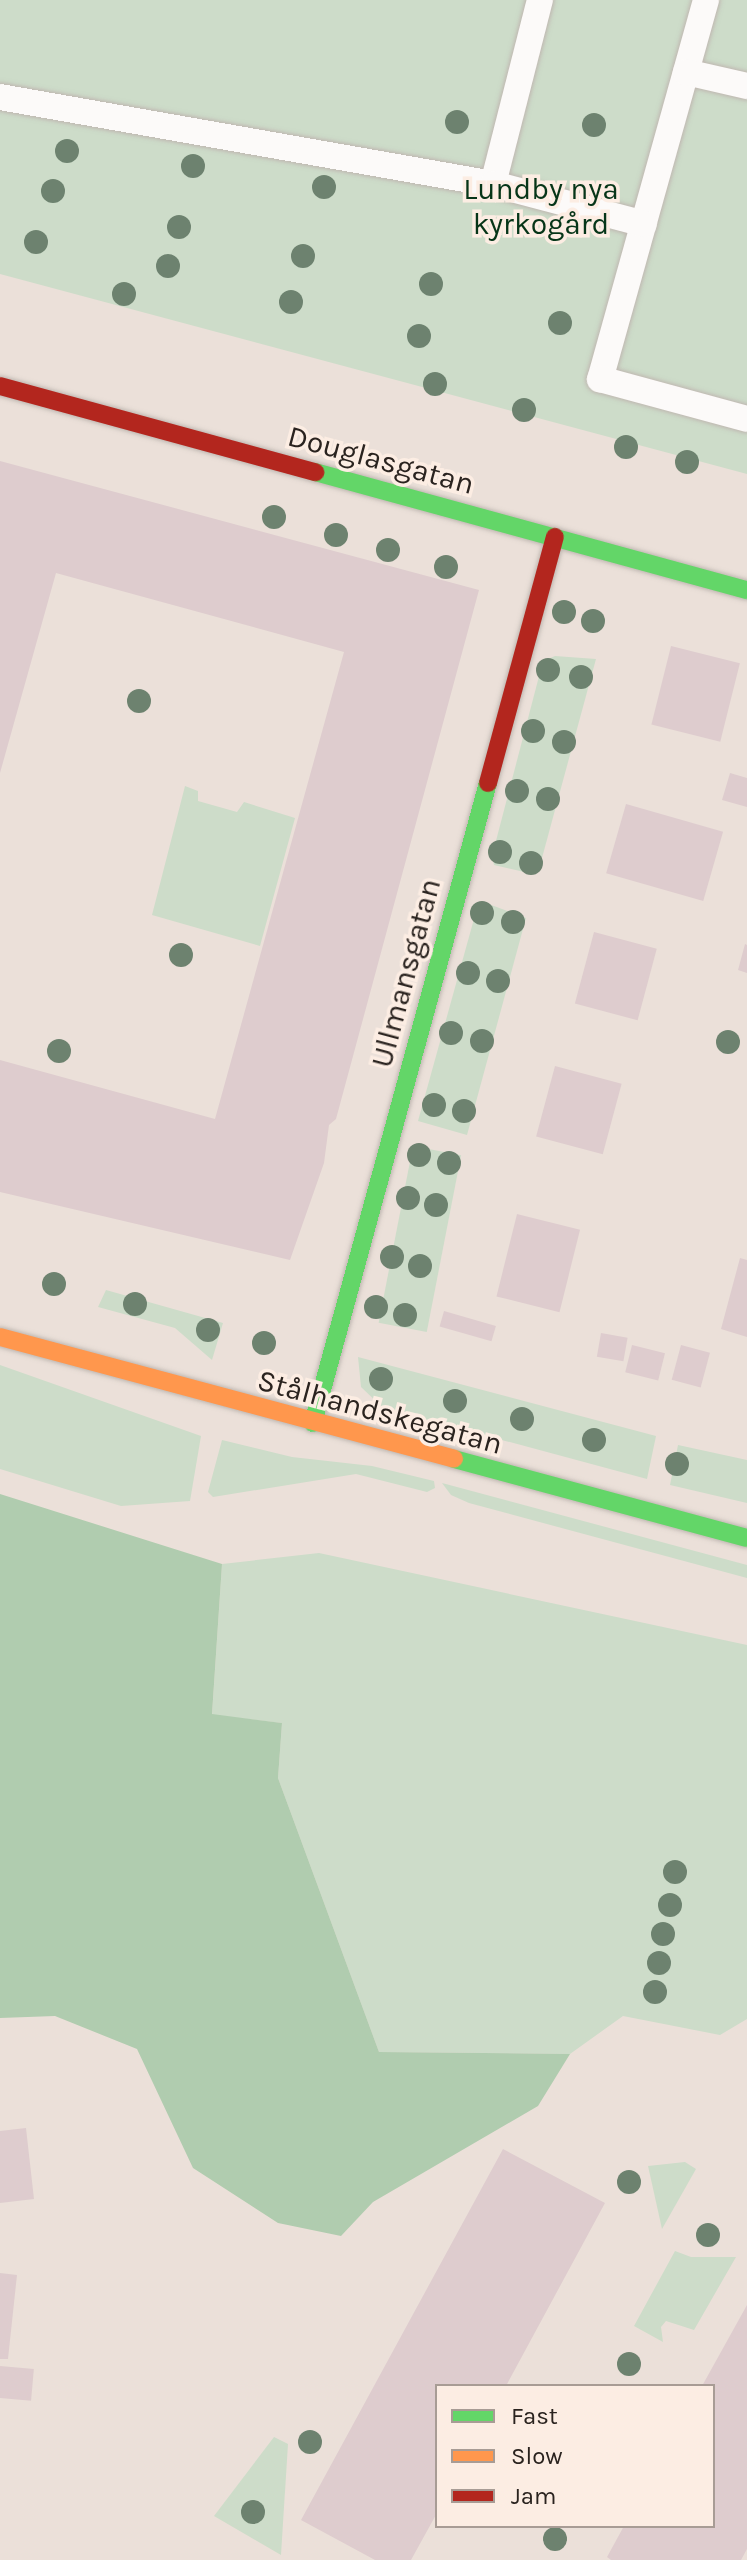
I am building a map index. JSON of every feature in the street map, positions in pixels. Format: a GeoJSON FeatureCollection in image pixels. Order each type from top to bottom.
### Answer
{"type":"FeatureCollection","features":[{"type":"Feature","properties":{"kind":"street","name":"Douglasgatan"},"geometry":{"type":"LineString","coordinates":[[0,386],[747,590]]}},
{"type":"Feature","properties":{"kind":"street","name":"Ullmansgatan"},"geometry":{"type":"LineString","coordinates":[[313,1423],[555,537]]}},
{"type":"Feature","properties":{"kind":"street","name":"Stålhandskegatan"},"geometry":{"type":"LineString","coordinates":[[0,1337],[747,1538]]}},
{"type":"Feature","properties":{"kind":"lane"},"geometry":{"type":"LineString","coordinates":[[493,184],[540,0]]}},
{"type":"Feature","properties":{"kind":"lane"},"geometry":{"type":"LineString","coordinates":[[706,0],[600,379],[747,419]]}},
{"type":"Feature","properties":{"kind":"lane"},"geometry":{"type":"LineString","coordinates":[[686,72],[747,86]]}},
{"type":"Feature","properties":{"kind":"lane"},"geometry":{"type":"LineString","coordinates":[[0,97],[493,184],[644,224]]}},
{"type":"Feature","properties":{"kind":"green space","name":"Lundby nya kyrkogård"},"geometry":{"type":"Polygon","coordinates":[[[0,0],[747,0],[747,474],[0,274],[0,0]]]}},
{"type":"Feature","properties":{"kind":"green space"},"geometry":{"type":"Polygon","coordinates":[[[555,656],[596,659],[539,869],[533,874],[494,865],[492,856],[543,661],[555,656]]]}},
{"type":"Feature","properties":{"kind":"green space"},"geometry":{"type":"Polygon","coordinates":[[[185,786],[198,791],[198,801],[237,812],[244,802],[295,818],[260,946],[152,915],[185,786]]]}},
{"type":"Feature","properties":{"kind":"green space"},"geometry":{"type":"Polygon","coordinates":[[[486,903],[526,918],[467,1135],[418,1121],[477,908],[486,903]]]}},
{"type":"Feature","properties":{"kind":"green space"},"geometry":{"type":"Polygon","coordinates":[[[413,1146],[461,1155],[427,1332],[379,1323],[413,1146]]]}},
{"type":"Feature","properties":{"kind":"green space"},"geometry":{"type":"Polygon","coordinates":[[[106,1290],[223,1323],[212,1360],[175,1328],[98,1307],[106,1290]]]}},
{"type":"Feature","properties":{"kind":"green space"},"geometry":{"type":"Polygon","coordinates":[[[358,1357],[656,1436],[647,1479],[383,1408],[361,1387],[358,1357]]]}},
{"type":"Feature","properties":{"kind":"green space"},"geometry":{"type":"Polygon","coordinates":[[[0,1365],[201,1436],[190,1501],[121,1506],[0,1469],[0,1365]]]}},
{"type":"Feature","properties":{"kind":"green space"},"geometry":{"type":"Polygon","coordinates":[[[222,1440],[292,1457],[372,1466],[434,1481],[435,1488],[427,1492],[356,1474],[213,1497],[208,1492],[222,1440]]]}},
{"type":"Feature","properties":{"kind":"green space"},"geometry":{"type":"Polygon","coordinates":[[[678,1445],[747,1460],[747,1503],[670,1485],[678,1445]]]}},
{"type":"Feature","properties":{"kind":"green space"},"geometry":{"type":"Polygon","coordinates":[[[442,1483],[747,1565],[747,1578],[469,1503],[451,1495],[442,1483]]]}},
{"type":"Feature","properties":{"kind":"green space"},"geometry":{"type":"Polygon","coordinates":[[[0,1494],[222,1564],[212,1714],[282,1723],[278,1778],[379,2052],[570,2054],[538,2106],[373,2202],[341,2236],[278,2223],[193,2168],[137,2049],[55,2016],[0,2018],[0,1494]]]}},
{"type":"Feature","properties":{"kind":"green space"},"geometry":{"type":"Polygon","coordinates":[[[319,1553],[747,1645],[747,2019],[720,2035],[623,2016],[570,2054],[379,2052],[278,1778],[282,1723],[212,1715],[222,1564],[319,1553]]]}},
{"type":"Feature","properties":{"kind":"green space"},"geometry":{"type":"Polygon","coordinates":[[[685,2162],[696,2169],[662,2229],[648,2166],[685,2162]]]}},
{"type":"Feature","properties":{"kind":"green space"},"geometry":{"type":"Polygon","coordinates":[[[675,2251],[691,2257],[736,2257],[694,2330],[666,2321],[661,2327],[663,2342],[634,2326],[675,2251]]]}},
{"type":"Feature","properties":{"kind":"green space"},"geometry":{"type":"Polygon","coordinates":[[[274,2437],[288,2444],[281,2555],[214,2516],[274,2437]]]}},
{"type":"Feature","properties":{"kind":"building"},"geometry":{"type":"Polygon","coordinates":[[[0,461],[479,590],[336,1119],[329,1125],[324,1163],[290,1260],[0,1192],[0,1060],[215,1119],[344,652],[56,573],[0,773],[0,461]]]}},
{"type":"Feature","properties":{"kind":"building"},"geometry":{"type":"Polygon","coordinates":[[[671,646],[740,663],[720,742],[651,725],[671,646]]]}},
{"type":"Feature","properties":{"kind":"building"},"geometry":{"type":"Polygon","coordinates":[[[730,773],[747,778],[747,807],[722,800],[730,773]]]}},
{"type":"Feature","properties":{"kind":"building"},"geometry":{"type":"Polygon","coordinates":[[[626,804],[723,832],[703,901],[606,873],[626,804]]]}},
{"type":"Feature","properties":{"kind":"building"},"geometry":{"type":"Polygon","coordinates":[[[594,932],[657,949],[638,1020],[575,1003],[594,932]]]}},
{"type":"Feature","properties":{"kind":"building"},"geometry":{"type":"Polygon","coordinates":[[[747,945],[747,973],[738,970],[747,945]]]}},
{"type":"Feature","properties":{"kind":"building"},"geometry":{"type":"Polygon","coordinates":[[[555,1066],[622,1084],[603,1154],[536,1137],[555,1066]]]}},
{"type":"Feature","properties":{"kind":"building"},"geometry":{"type":"Polygon","coordinates":[[[517,1214],[580,1230],[560,1312],[496,1296],[517,1214]]]}},
{"type":"Feature","properties":{"kind":"building"},"geometry":{"type":"Polygon","coordinates":[[[740,1258],[747,1260],[747,1337],[721,1329],[740,1258]]]}},
{"type":"Feature","properties":{"kind":"building"},"geometry":{"type":"Polygon","coordinates":[[[444,1311],[496,1326],[491,1341],[440,1326],[444,1311]]]}},
{"type":"Feature","properties":{"kind":"building"},"geometry":{"type":"Polygon","coordinates":[[[601,1333],[628,1338],[623,1361],[597,1357],[601,1333]]]}},
{"type":"Feature","properties":{"kind":"building"},"geometry":{"type":"Polygon","coordinates":[[[632,1345],[665,1353],[658,1380],[625,1372],[632,1345]]]}},
{"type":"Feature","properties":{"kind":"building"},"geometry":{"type":"Polygon","coordinates":[[[681,1345],[710,1353],[701,1388],[672,1380],[681,1345]]]}},
{"type":"Feature","properties":{"kind":"building"},"geometry":{"type":"Polygon","coordinates":[[[26,2128],[34,2199],[0,2203],[0,2131],[26,2128]]]}},
{"type":"Feature","properties":{"kind":"building"},"geometry":{"type":"Polygon","coordinates":[[[503,2149],[605,2203],[507,2384],[435,2384],[435,2517],[411,2560],[375,2560],[301,2520],[503,2149]]]}},
{"type":"Feature","properties":{"kind":"building"},"geometry":{"type":"Polygon","coordinates":[[[0,2273],[17,2275],[8,2359],[0,2359],[0,2273]]]}},
{"type":"Feature","properties":{"kind":"building"},"geometry":{"type":"Polygon","coordinates":[[[747,2305],[747,2549],[741,2560],[611,2560],[607,2557],[623,2528],[715,2528],[715,2384],[703,2384],[747,2305]]]}},
{"type":"Feature","properties":{"kind":"building"},"geometry":{"type":"Polygon","coordinates":[[[0,2366],[34,2369],[31,2401],[0,2398],[0,2366]]]}},
{"type":"Feature","properties":{"kind":"traffic: fast"},"geometry":{"type":"LineString","coordinates":[[315,472],[747,590]]}},
{"type":"Feature","properties":{"kind":"traffic: fast"},"geometry":{"type":"LineString","coordinates":[[313,1423],[488,783]]}},
{"type":"Feature","properties":{"kind":"traffic: fast"},"geometry":{"type":"LineString","coordinates":[[454,1459],[747,1538]]}},
{"type":"Feature","properties":{"kind":"traffic: slow"},"geometry":{"type":"LineString","coordinates":[[0,1337],[454,1459]]}},
{"type":"Feature","properties":{"kind":"traffic: jam"},"geometry":{"type":"LineString","coordinates":[[0,386],[315,472]]}},
{"type":"Feature","properties":{"kind":"traffic: jam"},"geometry":{"type":"LineString","coordinates":[[488,783],[555,537]]}}]}
